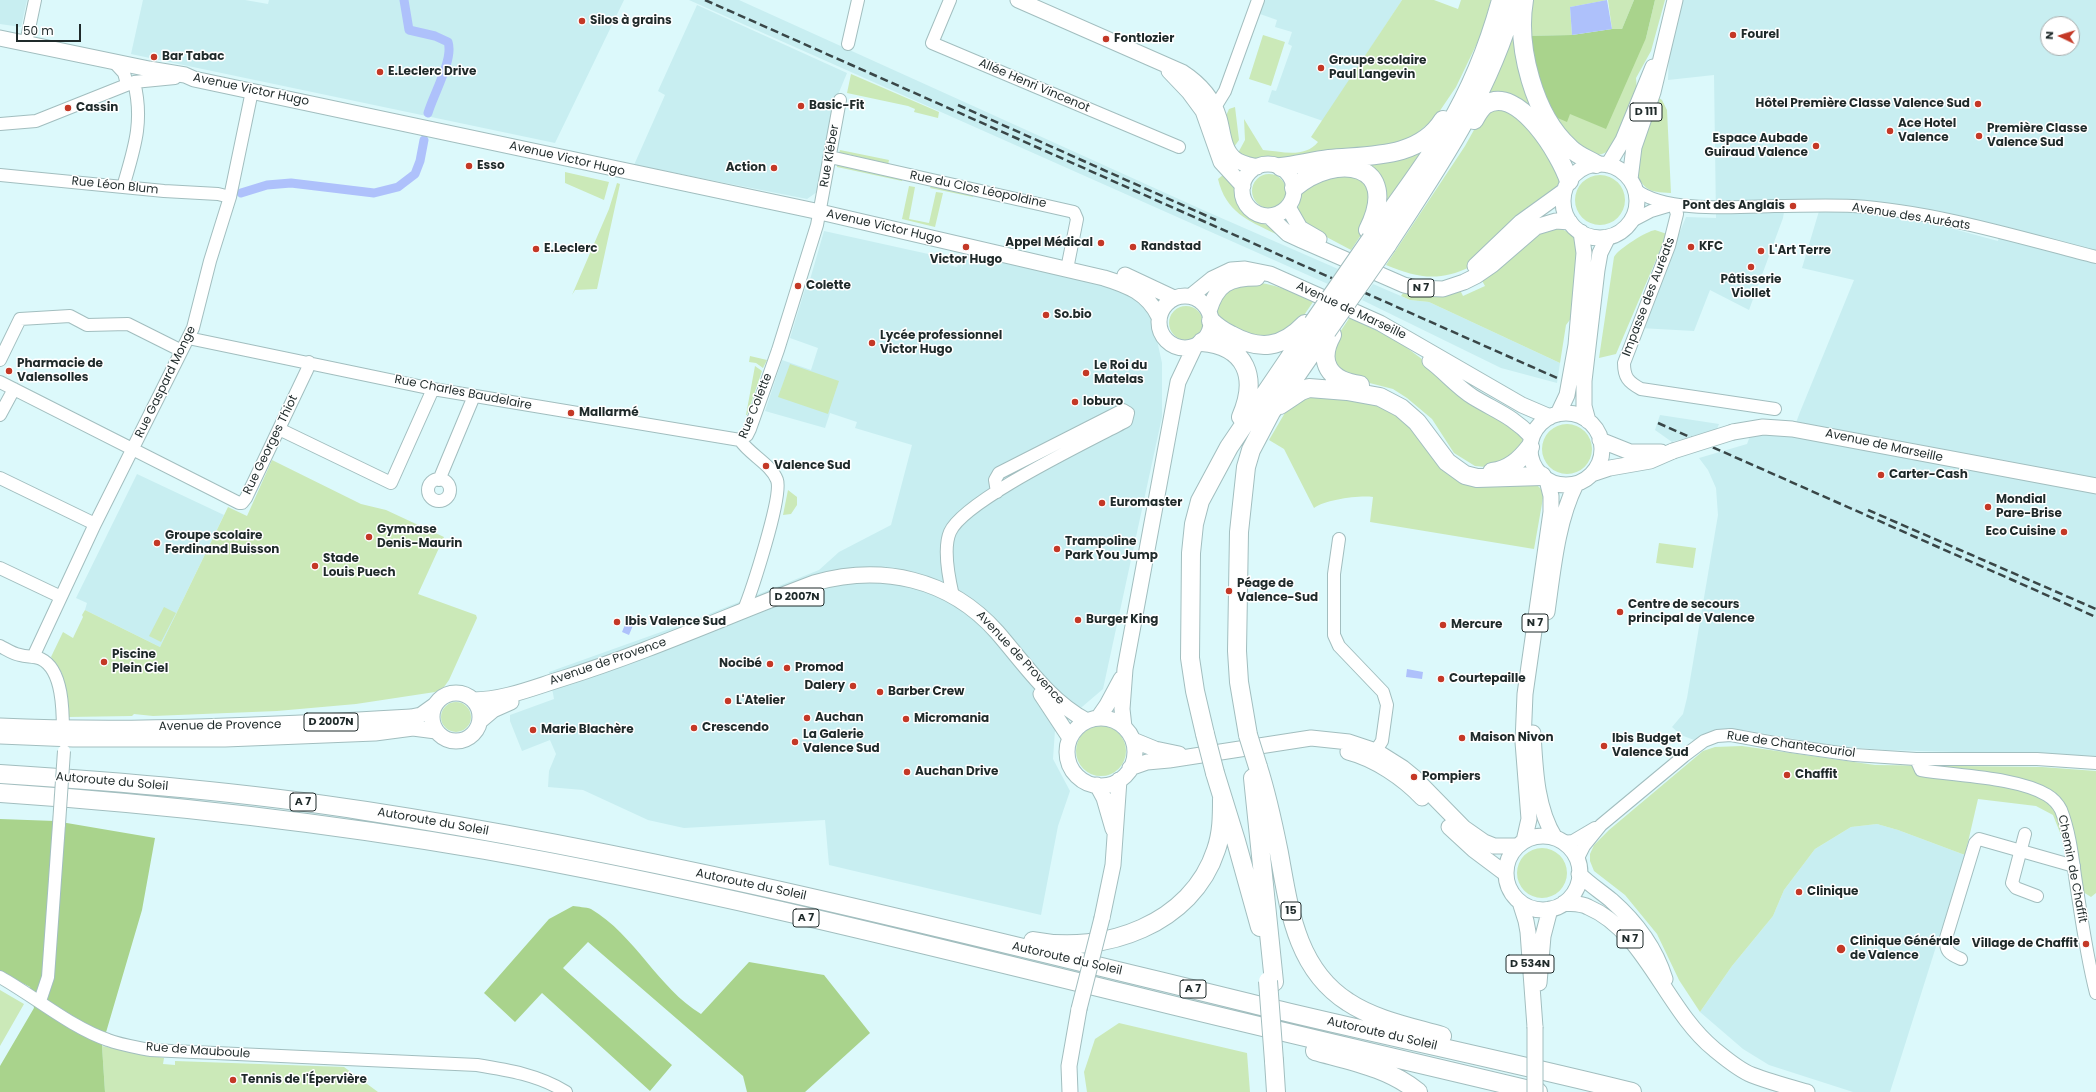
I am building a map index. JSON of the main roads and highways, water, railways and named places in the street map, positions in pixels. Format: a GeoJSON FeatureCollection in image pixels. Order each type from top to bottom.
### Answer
{"type":"FeatureCollection","features":[{"type":"Feature","properties":{"kind":"highway"},"geometry":{"type":"LineString","coordinates":[[1271,412],[1320,327],[1336,291],[1356,276],[1375,240],[1447,129],[1474,76],[1490,37],[1501,0]]}},
{"type":"Feature","properties":{"kind":"highway"},"geometry":{"type":"LineString","coordinates":[[1419,197],[1465,123],[1478,97],[1504,35],[1515,0]]}},
{"type":"Feature","properties":{"kind":"highway"},"geometry":{"type":"LineString","coordinates":[[1524,0],[1521,41],[1526,66],[1545,114],[1561,140],[1575,152],[1602,164]]}},
{"type":"Feature","properties":{"kind":"highway"},"geometry":{"type":"LineString","coordinates":[[1281,167],[1318,160],[1382,155],[1395,152],[1417,143],[1440,124],[1490,37]]}},
{"type":"Feature","properties":{"kind":"highway"},"geometry":{"type":"LineString","coordinates":[[1229,447],[1320,327],[1356,276],[1375,240],[1419,197],[1486,104],[1498,102],[1510,104],[1517,107],[1530,118],[1558,156],[1566,186]]}},
{"type":"Feature","properties":{"kind":"highway"},"geometry":{"type":"LineString","coordinates":[[1294,188],[1305,179],[1318,172],[1348,168],[1358,169],[1365,172],[1376,186],[1378,202],[1375,215],[1375,240]]}},
{"type":"Feature","properties":{"kind":"highway"},"geometry":{"type":"LineString","coordinates":[[1210,316],[1216,326],[1246,343],[1258,345],[1277,343],[1320,327]]}},
{"type":"Feature","properties":{"kind":"highway"},"geometry":{"type":"LineString","coordinates":[[1320,327],[1326,363],[1332,374],[1342,380],[1386,392],[1408,403],[1428,420],[1450,454],[1463,465],[1476,471],[1493,472],[1503,470],[1522,458],[1531,442]]}},
{"type":"Feature","properties":{"kind":"highway"},"geometry":{"type":"LineString","coordinates":[[1199,344],[1222,345],[1235,352],[1242,360],[1247,371],[1250,384],[1248,401],[1229,447],[1200,501],[1194,524],[1191,553],[1190,658],[1194,691],[1215,773],[1236,841],[1262,938],[1271,982]]}},
{"type":"Feature","properties":{"kind":"highway"},"geometry":{"type":"LineString","coordinates":[[1271,412],[1294,395],[1309,388],[1368,394],[1391,403],[1410,415],[1424,430],[1447,462],[1465,475],[1477,478],[1544,478]]}},
{"type":"Feature","properties":{"kind":"highway","name":"15"},"geometry":{"type":"LineString","coordinates":[[1271,412],[1252,450],[1246,468],[1239,525],[1238,665],[1255,767],[1269,804],[1289,905],[1304,954],[1328,986],[1348,1003],[1382,1018],[1560,1074]]}},
{"type":"Feature","properties":{"kind":"highway"},"geometry":{"type":"LineString","coordinates":[[1255,767],[1277,1062],[1282,1092]]}},
{"type":"Feature","properties":{"kind":"highway","name":"Autoroute du Soleil"},"geometry":{"type":"LineString","coordinates":[[0,774],[169,786],[365,811],[590,851],[827,902],[1262,1006],[1560,1074],[1632,1092]]}},
{"type":"Feature","properties":{"kind":"highway","name":"Autoroute du Soleil"},"geometry":{"type":"LineString","coordinates":[[0,794],[80,798],[240,814],[363,830],[486,850],[718,898],[1536,1092]]}},
{"type":"Feature","properties":{"kind":"highway"},"geometry":{"type":"LineString","coordinates":[[827,902],[1047,944],[1089,943],[1116,939],[1136,932],[1162,918],[1183,901],[1201,880],[1213,860],[1219,842],[1222,798]]}},
{"type":"Feature","properties":{"kind":"highway"},"geometry":{"type":"LineString","coordinates":[[1167,1004],[1286,1042],[1382,1070],[1400,1078],[1418,1092]]}},
{"type":"Feature","properties":{"kind":"highway"},"geometry":{"type":"LineString","coordinates":[[1276,1092],[1277,1062]]}},
{"type":"Feature","properties":{"kind":"main road"},"geometry":{"type":"LineString","coordinates":[[1018,0],[1163,65],[1189,92],[1208,108],[1230,154],[1239,161],[1257,167]]}},
{"type":"Feature","properties":{"kind":"main road","name":"D 111"},"geometry":{"type":"LineString","coordinates":[[1632,184],[1634,147],[1653,92],[1663,44],[1675,0]]}},
{"type":"Feature","properties":{"kind":"main road","name":"Avenue Victor Hugo"},"geometry":{"type":"LineString","coordinates":[[0,38],[185,75],[194,79],[820,212],[1022,258],[1104,278],[1130,287],[1146,298],[1159,317]]}},
{"type":"Feature","properties":{"kind":"main road","name":"D 111"},"geometry":{"type":"LineString","coordinates":[[1602,164],[1623,140],[1663,44]]}},
{"type":"Feature","properties":{"kind":"main road"},"geometry":{"type":"LineString","coordinates":[[1208,108],[1221,162],[1243,186]]}},
{"type":"Feature","properties":{"kind":"main road"},"geometry":{"type":"LineString","coordinates":[[1269,164],[1281,167],[1290,176],[1294,188],[1294,195],[1288,207],[1276,215],[1262,215],[1249,207],[1243,194],[1245,178],[1257,167],[1269,164]]}},
{"type":"Feature","properties":{"kind":"main road"},"geometry":{"type":"LineString","coordinates":[[1575,227],[1594,237],[1608,237],[1624,229],[1630,222],[1636,206],[1632,184],[1624,172],[1602,164],[1581,169],[1566,186],[1563,202],[1565,213],[1575,227],[1584,253],[1576,345],[1567,395],[1554,416],[1536,429],[1531,442],[1532,460],[1544,478],[1566,485],[1576,484],[1592,474],[1599,463],[1602,452],[1598,433],[1588,421],[1584,406],[1584,387],[1600,253],[1608,237]]}},
{"type":"Feature","properties":{"kind":"main road","name":"N 7"},"geometry":{"type":"LineString","coordinates":[[1288,207],[1300,228],[1321,240],[1404,276],[1416,279],[1441,280],[1456,277],[1471,269],[1490,253],[1521,222],[1566,186]]}},
{"type":"Feature","properties":{"kind":"main road","name":"N 7"},"geometry":{"type":"LineString","coordinates":[[1269,216],[1288,234],[1301,240],[1404,285],[1431,289],[1454,286],[1476,276],[1492,265],[1536,227],[1556,221],[1575,227]]}},
{"type":"Feature","properties":{"kind":"main road","name":"Avenue Victor Hugo"},"geometry":{"type":"LineString","coordinates":[[1022,258],[1068,264],[1130,276],[1174,298]]}},
{"type":"Feature","properties":{"kind":"main road","name":"Avenue de Marseille"},"geometry":{"type":"LineString","coordinates":[[1191,296],[1212,278],[1231,270],[1245,269],[1270,274],[1380,323],[1522,405],[1554,416]]}},
{"type":"Feature","properties":{"kind":"main road","name":"Avenue de Marseille"},"geometry":{"type":"LineString","coordinates":[[1210,316],[1218,291],[1224,284],[1233,280],[1259,278],[1284,284],[1400,338],[1473,397],[1508,415],[1519,423],[1531,442]]}},
{"type":"Feature","properties":{"kind":"main road"},"geometry":{"type":"LineString","coordinates":[[1124,727],[1122,709],[1125,670],[1178,382],[1199,344],[1207,336],[1210,316],[1202,301],[1191,296],[1174,298],[1162,309],[1159,317],[1162,335],[1171,344],[1183,348],[1199,344]]}},
{"type":"Feature","properties":{"kind":"main road"},"geometry":{"type":"LineString","coordinates":[[1171,344],[1178,382]]}},
{"type":"Feature","properties":{"kind":"main road"},"geometry":{"type":"LineString","coordinates":[[1554,416],[1568,413],[1588,421]]}},
{"type":"Feature","properties":{"kind":"main road","name":"Avenue de Marseille"},"geometry":{"type":"LineString","coordinates":[[1592,474],[1610,468],[1650,462],[1673,451],[1733,432],[1763,427],[1792,429],[2096,486]]}},
{"type":"Feature","properties":{"kind":"main road","name":"Avenue de Marseille"},"geometry":{"type":"LineString","coordinates":[[1600,440],[1630,452],[1673,451]]}},
{"type":"Feature","properties":{"kind":"main road","name":"N 7"},"geometry":{"type":"LineString","coordinates":[[1521,844],[1529,819],[1524,767],[1524,717],[1526,686],[1551,512],[1551,496],[1544,478]]}},
{"type":"Feature","properties":{"kind":"main road","name":"N 7"},"geometry":{"type":"LineString","coordinates":[[1559,840],[1542,812],[1536,767],[1534,708],[1556,554],[1566,509],[1576,484]]}},
{"type":"Feature","properties":{"kind":"main road","name":"Avenue de Provence"},"geometry":{"type":"LineString","coordinates":[[473,700],[502,697],[589,671],[814,583],[860,574],[895,576],[930,585],[972,607],[983,617],[1061,703],[1092,719]]}},
{"type":"Feature","properties":{"kind":"main road","name":"Avenue de Provence"},"geometry":{"type":"LineString","coordinates":[[480,721],[491,711],[505,704],[615,670],[818,589],[846,583],[877,581],[906,585],[938,596],[976,620],[1047,700],[1070,738]]}},
{"type":"Feature","properties":{"kind":"main road"},"geometry":{"type":"LineString","coordinates":[[1092,719],[1113,720],[1124,727],[1133,740],[1135,749],[1130,768],[1119,780],[1108,785],[1097,785],[1081,779],[1074,772],[1069,763],[1067,754],[1070,738],[1074,731],[1092,719],[1107,705],[1125,670]]}},
{"type":"Feature","properties":{"kind":"main road"},"geometry":{"type":"LineString","coordinates":[[454,693],[461,694],[473,700],[480,713],[480,721],[473,735],[462,740],[445,739],[436,731],[432,718],[435,705],[447,695],[454,693]]}},
{"type":"Feature","properties":{"kind":"main road","name":"Avenue de Provence"},"geometry":{"type":"LineString","coordinates":[[0,726],[63,739],[411,717],[421,715],[435,705]]}},
{"type":"Feature","properties":{"kind":"main road","name":"Avenue de Provence"},"geometry":{"type":"LineString","coordinates":[[0,736],[63,739],[225,739],[375,733],[413,728],[436,731]]}},
{"type":"Feature","properties":{"kind":"main road"},"geometry":{"type":"LineString","coordinates":[[1130,768],[1147,762],[1311,738],[1349,742],[1372,756],[1414,776],[1464,828],[1484,842],[1494,846],[1521,844],[1539,836],[1559,840],[1574,853],[1578,867],[1577,885],[1572,895],[1564,903],[1550,909],[1540,910],[1529,907],[1520,902],[1512,894],[1506,874],[1511,854],[1521,844]]}},
{"type":"Feature","properties":{"kind":"main road"},"geometry":{"type":"LineString","coordinates":[[1133,740],[1170,753],[1193,756]]}},
{"type":"Feature","properties":{"kind":"main road"},"geometry":{"type":"LineString","coordinates":[[1372,756],[1407,784],[1456,833],[1506,874]]}},
{"type":"Feature","properties":{"kind":"main road"},"geometry":{"type":"LineString","coordinates":[[1070,1092],[1069,1066],[1079,1009],[1102,918],[1113,865],[1116,843],[1119,780]]}},
{"type":"Feature","properties":{"kind":"main road"},"geometry":{"type":"LineString","coordinates":[[1097,785],[1110,815],[1116,843]]}},
{"type":"Feature","properties":{"kind":"main road","name":"N 7"},"geometry":{"type":"LineString","coordinates":[[1578,867],[1637,926],[1649,942],[1663,971],[1673,1002]]}},
{"type":"Feature","properties":{"kind":"main road","name":"D 534N"},"geometry":{"type":"LineString","coordinates":[[1520,902],[1528,932],[1536,1092]]}},
{"type":"Feature","properties":{"kind":"main road","name":"N 7"},"geometry":{"type":"LineString","coordinates":[[1564,903],[1578,904],[1593,909],[1612,922],[1628,936],[1673,1002],[1691,1025],[1714,1049],[1751,1075],[1807,1092]]}},
{"type":"Feature","properties":{"kind":"main road","name":"D 534N"},"geometry":{"type":"LineString","coordinates":[[1534,1028],[1543,936],[1550,909]]}},
{"type":"Feature","properties":{"kind":"water"},"geometry":{"type":"Polygon","coordinates":[[[1607,0],[1612,29],[1572,35],[1570,7],[1607,0]]]}},
{"type":"Feature","properties":{"kind":"water"},"geometry":{"type":"Polygon","coordinates":[[[629,615],[636,618],[629,635],[622,632],[629,615]]]}},
{"type":"Feature","properties":{"kind":"water"},"geometry":{"type":"Polygon","coordinates":[[[1407,669],[1423,672],[1422,679],[1406,677],[1407,669]]]}},
{"type":"Feature","properties":{"kind":"waterway"},"geometry":{"type":"LineString","coordinates":[[404,0],[409,30],[435,36],[448,42],[449,49],[446,67],[428,113]]}},
{"type":"Feature","properties":{"kind":"waterway"},"geometry":{"type":"LineString","coordinates":[[241,193],[267,185],[291,183],[374,193],[398,187],[415,174],[420,161],[424,140]]}},
{"type":"Feature","properties":{"kind":"railway"},"geometry":{"type":"LineString","coordinates":[[705,0],[1557,378]]}},
{"type":"Feature","properties":{"kind":"railway"},"geometry":{"type":"LineString","coordinates":[[958,105],[1216,220]]}},
{"type":"Feature","properties":{"kind":"railway"},"geometry":{"type":"LineString","coordinates":[[1658,423],[2096,617]]}},
{"type":"Feature","properties":{"kind":"railway"},"geometry":{"type":"LineString","coordinates":[[1868,510],[2096,609]]}},
{"type":"Feature","properties":{"kind":"place","name":"Silos à grains"},"geometry":{"type":"Point","coordinates":[582,21]}},
{"type":"Feature","properties":{"kind":"place","name":"Fourel"},"geometry":{"type":"Point","coordinates":[1733,35]}},
{"type":"Feature","properties":{"kind":"place","name":"Fontlozier"},"geometry":{"type":"Point","coordinates":[1106,39]}},
{"type":"Feature","properties":{"kind":"place","name":"Bar Tabac"},"geometry":{"type":"Point","coordinates":[154,57]}},
{"type":"Feature","properties":{"kind":"place","name":"Groupe scolaire Paul Langevin"},"geometry":{"type":"Point","coordinates":[1321,68]}},
{"type":"Feature","properties":{"kind":"place","name":"E.Leclerc Drive"},"geometry":{"type":"Point","coordinates":[380,72]}},
{"type":"Feature","properties":{"kind":"place","name":"Hôtel Première Classe Valence Sud"},"geometry":{"type":"Point","coordinates":[1978,104]}},
{"type":"Feature","properties":{"kind":"place","name":"Basic-Fit"},"geometry":{"type":"Point","coordinates":[801,106]}},
{"type":"Feature","properties":{"kind":"place","name":"Cassin"},"geometry":{"type":"Point","coordinates":[68,108]}},
{"type":"Feature","properties":{"kind":"place","name":"Ace Hotel Valence"},"geometry":{"type":"Point","coordinates":[1890,131]}},
{"type":"Feature","properties":{"kind":"place","name":"Première Classe Valence Sud"},"geometry":{"type":"Point","coordinates":[1979,136]}},
{"type":"Feature","properties":{"kind":"place","name":"Espace Aubade Guiraud Valence"},"geometry":{"type":"Point","coordinates":[1816,146]}},
{"type":"Feature","properties":{"kind":"place","name":"Esso"},"geometry":{"type":"Point","coordinates":[469,166]}},
{"type":"Feature","properties":{"kind":"place","name":"Action"},"geometry":{"type":"Point","coordinates":[774,168]}},
{"type":"Feature","properties":{"kind":"place","name":"Pont des Anglais"},"geometry":{"type":"Point","coordinates":[1793,206]}},
{"type":"Feature","properties":{"kind":"place","name":"Appel Médical"},"geometry":{"type":"Point","coordinates":[1101,243]}},
{"type":"Feature","properties":{"kind":"place","name":"Victor Hugo"},"geometry":{"type":"Point","coordinates":[966,247]}},
{"type":"Feature","properties":{"kind":"place","name":"Randstad"},"geometry":{"type":"Point","coordinates":[1133,247]}},
{"type":"Feature","properties":{"kind":"place","name":"KFC"},"geometry":{"type":"Point","coordinates":[1691,247]}},
{"type":"Feature","properties":{"kind":"place","name":"E.Leclerc"},"geometry":{"type":"Point","coordinates":[536,249]}},
{"type":"Feature","properties":{"kind":"place","name":"L'Art Terre"},"geometry":{"type":"Point","coordinates":[1761,251]}},
{"type":"Feature","properties":{"kind":"place","name":"Pâtisserie Viollet"},"geometry":{"type":"Point","coordinates":[1751,267]}},
{"type":"Feature","properties":{"kind":"place","name":"Colette"},"geometry":{"type":"Point","coordinates":[798,286]}},
{"type":"Feature","properties":{"kind":"place","name":"So.bio"},"geometry":{"type":"Point","coordinates":[1046,315]}},
{"type":"Feature","properties":{"kind":"place","name":"Lycée professionnel Victor Hugo"},"geometry":{"type":"Point","coordinates":[872,343]}},
{"type":"Feature","properties":{"kind":"place","name":"Pharmacie de Valensolles"},"geometry":{"type":"Point","coordinates":[9,371]}},
{"type":"Feature","properties":{"kind":"place","name":"Le Roi du Matelas"},"geometry":{"type":"Point","coordinates":[1086,373]}},
{"type":"Feature","properties":{"kind":"place","name":"Ioburo"},"geometry":{"type":"Point","coordinates":[1075,402]}},
{"type":"Feature","properties":{"kind":"place","name":"Mallarmé"},"geometry":{"type":"Point","coordinates":[571,413]}},
{"type":"Feature","properties":{"kind":"place","name":"Valence Sud"},"geometry":{"type":"Point","coordinates":[766,466]}},
{"type":"Feature","properties":{"kind":"place","name":"Carter-Cash"},"geometry":{"type":"Point","coordinates":[1881,475]}},
{"type":"Feature","properties":{"kind":"place","name":"Euromaster"},"geometry":{"type":"Point","coordinates":[1102,503]}},
{"type":"Feature","properties":{"kind":"place","name":"Mondial Pare-Brise"},"geometry":{"type":"Point","coordinates":[1988,507]}},
{"type":"Feature","properties":{"kind":"place","name":"Eco Cuisine"},"geometry":{"type":"Point","coordinates":[2064,532]}},
{"type":"Feature","properties":{"kind":"place","name":"Gymnase Denis-Maurin"},"geometry":{"type":"Point","coordinates":[369,537]}},
{"type":"Feature","properties":{"kind":"place","name":"Groupe scolaire Ferdinand Buisson"},"geometry":{"type":"Point","coordinates":[157,543]}},
{"type":"Feature","properties":{"kind":"place","name":"Trampoline Park You Jump"},"geometry":{"type":"Point","coordinates":[1057,549]}},
{"type":"Feature","properties":{"kind":"place","name":"Stade Louis Puech"},"geometry":{"type":"Point","coordinates":[315,566]}},
{"type":"Feature","properties":{"kind":"place","name":"Péage de Valence-Sud"},"geometry":{"type":"Point","coordinates":[1229,591]}},
{"type":"Feature","properties":{"kind":"place","name":"Centre de secours principal de Valence"},"geometry":{"type":"Point","coordinates":[1620,612]}},
{"type":"Feature","properties":{"kind":"place","name":"Burger King"},"geometry":{"type":"Point","coordinates":[1078,620]}},
{"type":"Feature","properties":{"kind":"place","name":"Ibis Valence Sud"},"geometry":{"type":"Point","coordinates":[617,622]}},
{"type":"Feature","properties":{"kind":"place","name":"Mercure"},"geometry":{"type":"Point","coordinates":[1443,625]}},
{"type":"Feature","properties":{"kind":"place","name":"Piscine Plein Ciel"},"geometry":{"type":"Point","coordinates":[104,662]}},
{"type":"Feature","properties":{"kind":"place","name":"Nocibé"},"geometry":{"type":"Point","coordinates":[770,664]}},
{"type":"Feature","properties":{"kind":"place","name":"Promod"},"geometry":{"type":"Point","coordinates":[787,668]}},
{"type":"Feature","properties":{"kind":"place","name":"Courtepaille"},"geometry":{"type":"Point","coordinates":[1441,679]}},
{"type":"Feature","properties":{"kind":"place","name":"Dalery"},"geometry":{"type":"Point","coordinates":[853,686]}},
{"type":"Feature","properties":{"kind":"place","name":"Barber Crew"},"geometry":{"type":"Point","coordinates":[880,692]}},
{"type":"Feature","properties":{"kind":"place","name":"L'Atelier"},"geometry":{"type":"Point","coordinates":[728,701]}},
{"type":"Feature","properties":{"kind":"place","name":"Auchan"},"geometry":{"type":"Point","coordinates":[807,718]}},
{"type":"Feature","properties":{"kind":"place","name":"Micromania"},"geometry":{"type":"Point","coordinates":[906,719]}},
{"type":"Feature","properties":{"kind":"place","name":"Crescendo"},"geometry":{"type":"Point","coordinates":[694,728]}},
{"type":"Feature","properties":{"kind":"place","name":"Marie Blachère"},"geometry":{"type":"Point","coordinates":[533,730]}},
{"type":"Feature","properties":{"kind":"place","name":"Maison Nivon"},"geometry":{"type":"Point","coordinates":[1462,738]}},
{"type":"Feature","properties":{"kind":"place","name":"La Galerie Valence Sud"},"geometry":{"type":"Point","coordinates":[795,742]}},
{"type":"Feature","properties":{"kind":"place","name":"Ibis Budget Valence Sud"},"geometry":{"type":"Point","coordinates":[1604,746]}},
{"type":"Feature","properties":{"kind":"place","name":"Auchan Drive"},"geometry":{"type":"Point","coordinates":[907,772]}},
{"type":"Feature","properties":{"kind":"place","name":"Chaffit"},"geometry":{"type":"Point","coordinates":[1787,775]}},
{"type":"Feature","properties":{"kind":"place","name":"Pompiers"},"geometry":{"type":"Point","coordinates":[1414,777]}},
{"type":"Feature","properties":{"kind":"place","name":"Clinique"},"geometry":{"type":"Point","coordinates":[1799,892]}},
{"type":"Feature","properties":{"kind":"place","name":"Village de Chaffit"},"geometry":{"type":"Point","coordinates":[2086,944]}},
{"type":"Feature","properties":{"kind":"place","name":"Clinique Générale de Valence"},"geometry":{"type":"Point","coordinates":[1841,949]}},
{"type":"Feature","properties":{"kind":"place","name":"Tennis de l'Épervière"},"geometry":{"type":"Point","coordinates":[233,1080]}}]}
